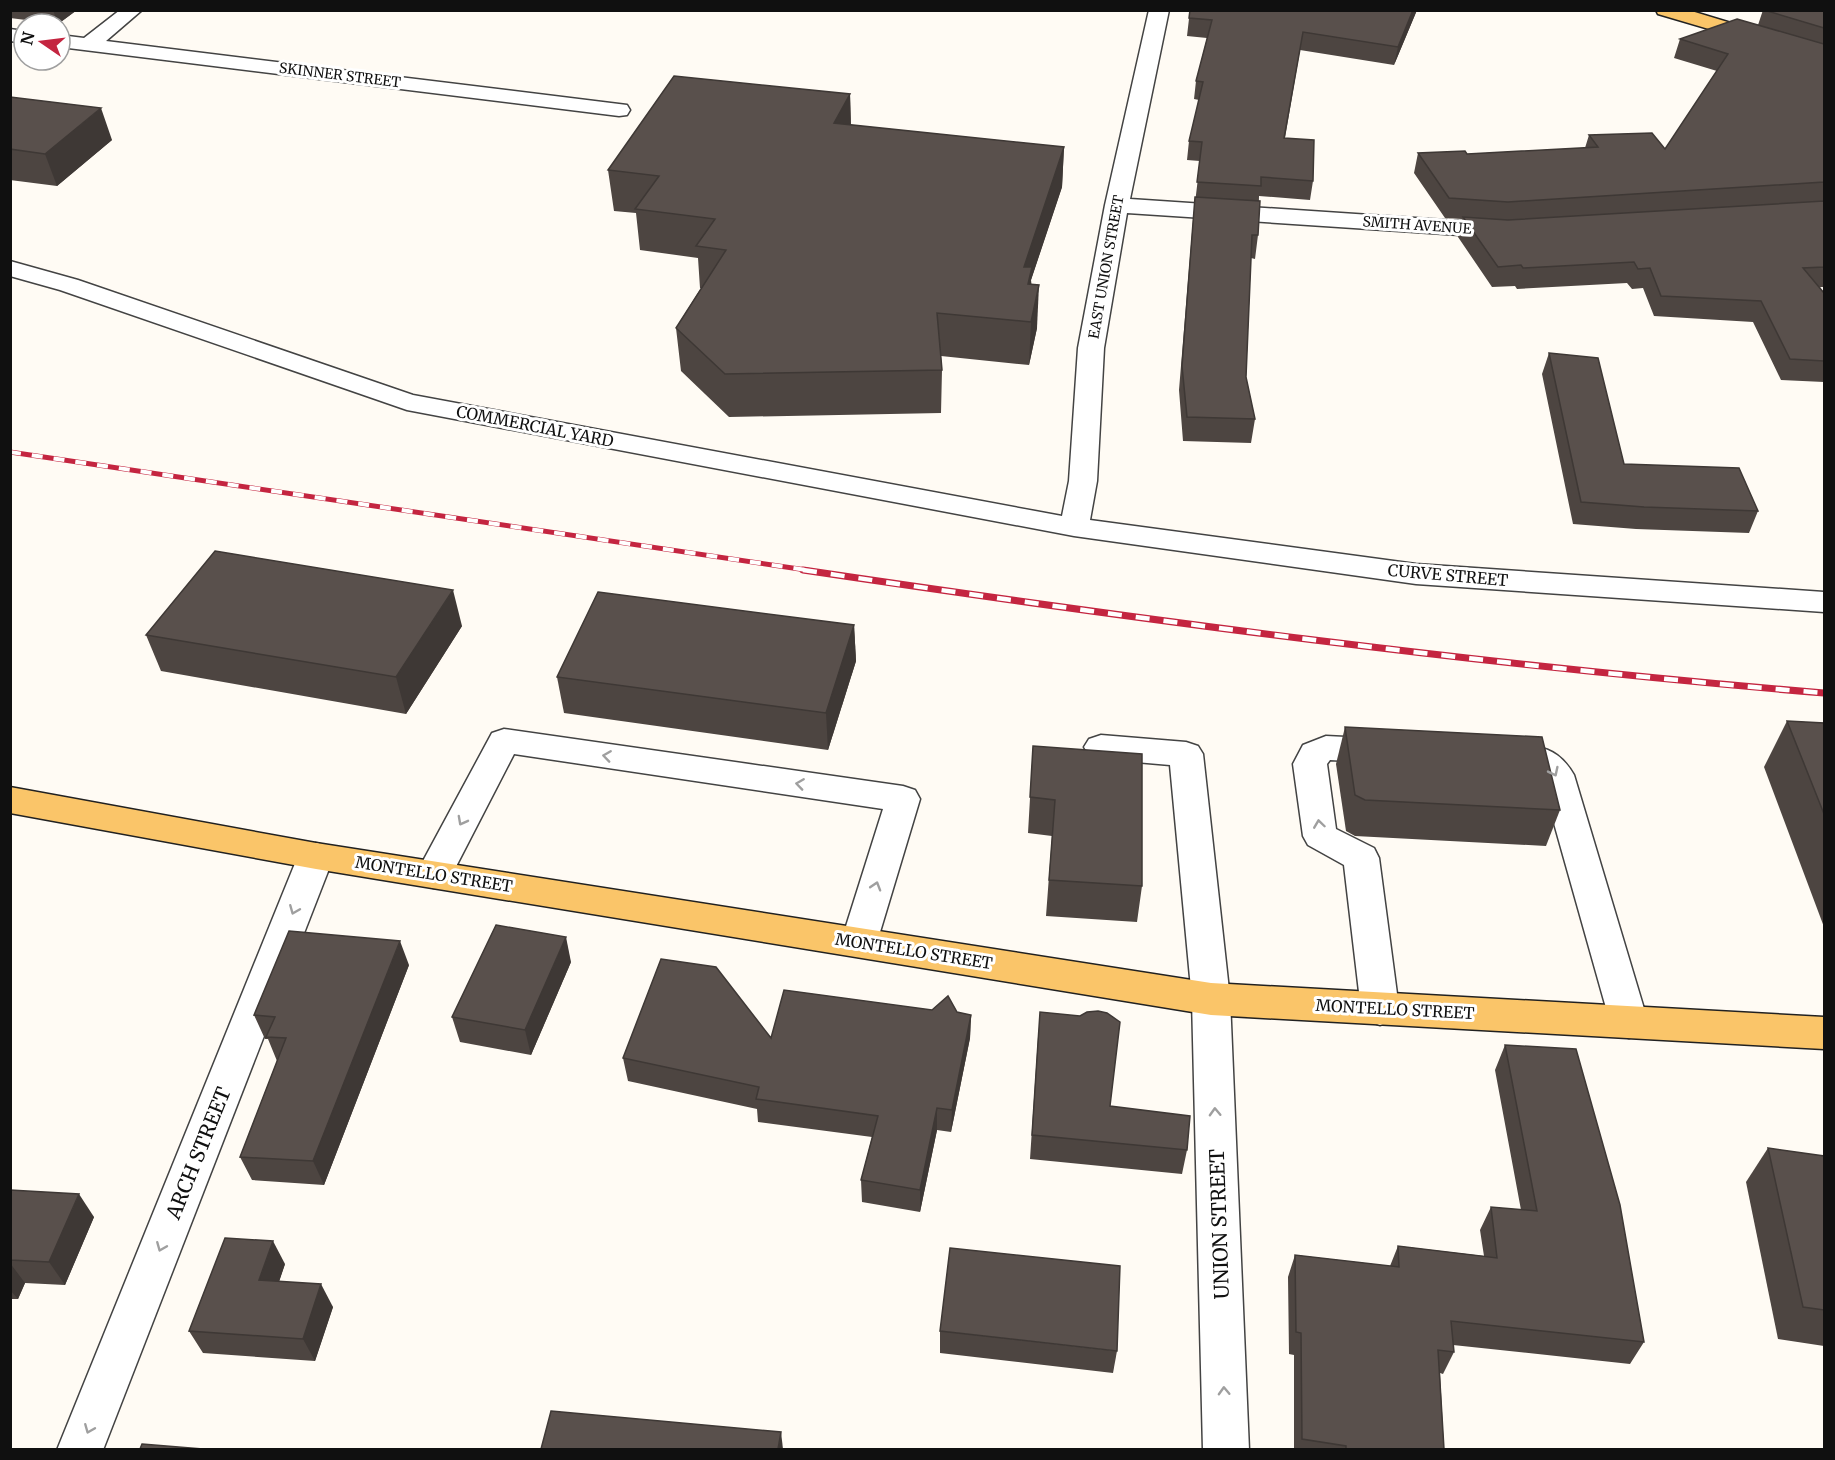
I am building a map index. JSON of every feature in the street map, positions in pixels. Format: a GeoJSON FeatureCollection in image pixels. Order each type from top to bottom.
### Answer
{"type":"FeatureCollection","features":[{"type":"Feature","properties":{"kind":"main road"},"geometry":{"type":"LineString","coordinates":[[1665,10],[1824,57]]}},
{"type":"Feature","properties":{"kind":"main road","name":"MONTELLO STREET"},"geometry":{"type":"LineString","coordinates":[[10,800],[316,856],[1211,999],[1824,1033]]}},
{"type":"Feature","properties":{"kind":"street"},"geometry":{"type":"LineString","coordinates":[[89,44],[133,10]]}},
{"type":"Feature","properties":{"kind":"street","name":"EAST UNION STREET"},"geometry":{"type":"LineString","coordinates":[[1074,527],[1083,481],[1091,348],[1117,206],[1159,10]]}},
{"type":"Feature","properties":{"kind":"street","name":"SKINNER STREET"},"geometry":{"type":"LineString","coordinates":[[72,42],[619,110]]}},
{"type":"Feature","properties":{"kind":"street","name":"SMITH AVENUE"},"geometry":{"type":"LineString","coordinates":[[1117,206],[1503,231],[1527,229]]}},
{"type":"Feature","properties":{"kind":"street","name":"COMMERCIAL YARD"},"geometry":{"type":"LineString","coordinates":[[10,268],[69,285],[407,402],[1074,527]]}},
{"type":"Feature","properties":{"kind":"street","name":"CURVE STREET"},"geometry":{"type":"LineString","coordinates":[[1074,527],[1416,574],[1824,602]]}},
{"type":"Feature","properties":{"kind":"street"},"geometry":{"type":"LineString","coordinates":[[434,874],[504,741],[903,799],[859,942]]}},
{"type":"Feature","properties":{"kind":"street","name":"UNION STREET"},"geometry":{"type":"LineString","coordinates":[[1101,747],[1186,754],[1211,999],[1226,1449]]}},
{"type":"Feature","properties":{"kind":"street"},"geometry":{"type":"LineString","coordinates":[[1380,1009],[1362,858],[1320,836],[1310,764],[1315,753],[1326,748],[1421,752]]}},
{"type":"Feature","properties":{"kind":"street"},"geometry":{"type":"LineString","coordinates":[[1468,755],[1539,758],[1551,763],[1557,775],[1629,1022]]}},
{"type":"Feature","properties":{"kind":"street","name":"ARCH STREET"},"geometry":{"type":"LineString","coordinates":[[80,1449],[316,856]]}},
{"type":"Feature","properties":{"kind":"building"},"geometry":{"type":"Polygon","coordinates":[[[1190,10],[1413,10],[1398,47],[1303,32],[1284,138],[1314,140],[1313,181],[1261,177],[1261,186],[1197,182],[1202,142],[1189,141],[1203,82],[1196,81],[1212,20],[1189,18],[1190,10]]]}},
{"type":"Feature","properties":{"kind":"building"},"geometry":{"type":"Polygon","coordinates":[[[1764,10],[1824,10],[1824,28],[1764,10]]]}},
{"type":"Feature","properties":{"kind":"building"},"geometry":{"type":"Polygon","coordinates":[[[1737,19],[1824,44],[1824,182],[1508,202],[1449,198],[1418,153],[1465,151],[1467,154],[1598,147],[1589,135],[1652,133],[1665,149],[1728,54],[1680,39],[1737,19]]]}},
{"type":"Feature","properties":{"kind":"building"},"geometry":{"type":"Polygon","coordinates":[[[674,76],[850,94],[834,123],[1064,147],[1024,267],[1032,267],[1028,284],[1039,285],[1031,322],[937,313],[942,370],[725,374],[676,328],[726,250],[696,246],[715,219],[635,209],[659,176],[608,170],[674,76]]]}},
{"type":"Feature","properties":{"kind":"building"},"geometry":{"type":"Polygon","coordinates":[[[10,97],[101,108],[45,154],[10,149],[10,97]]]}},
{"type":"Feature","properties":{"kind":"building"},"geometry":{"type":"Polygon","coordinates":[[[1195,197],[1260,201],[1258,235],[1252,235],[1246,377],[1255,419],[1187,417],[1182,366],[1195,197]]]}},
{"type":"Feature","properties":{"kind":"building"},"geometry":{"type":"Polygon","coordinates":[[[1824,201],[1824,267],[1803,268],[1824,293],[1824,361],[1790,359],[1761,301],[1661,296],[1650,268],[1638,269],[1634,262],[1523,268],[1521,265],[1498,267],[1463,217],[1508,220],[1824,201]]]}},
{"type":"Feature","properties":{"kind":"building"},"geometry":{"type":"Polygon","coordinates":[[[1549,353],[1598,358],[1624,464],[1739,468],[1758,511],[1581,502],[1549,353]]]}},
{"type":"Feature","properties":{"kind":"building"},"geometry":{"type":"Polygon","coordinates":[[[215,551],[453,590],[396,677],[146,635],[215,551]]]}},
{"type":"Feature","properties":{"kind":"building"},"geometry":{"type":"Polygon","coordinates":[[[598,592],[854,625],[826,713],[557,677],[598,592]]]}},
{"type":"Feature","properties":{"kind":"building"},"geometry":{"type":"Polygon","coordinates":[[[1787,721],[1824,723],[1824,814],[1787,721]]]}},
{"type":"Feature","properties":{"kind":"building"},"geometry":{"type":"Polygon","coordinates":[[[1345,727],[1542,737],[1560,810],[1365,800],[1355,795],[1345,727]]]}},
{"type":"Feature","properties":{"kind":"building"},"geometry":{"type":"Polygon","coordinates":[[[1033,746],[1142,754],[1142,886],[1049,880],[1055,800],[1030,797],[1033,746]]]}},
{"type":"Feature","properties":{"kind":"building"},"geometry":{"type":"Polygon","coordinates":[[[496,925],[566,937],[525,1030],[452,1017],[496,925]]]}},
{"type":"Feature","properties":{"kind":"building"},"geometry":{"type":"Polygon","coordinates":[[[289,931],[400,941],[313,1161],[240,1157],[286,1038],[266,1037],[275,1017],[254,1015],[289,931]]]}},
{"type":"Feature","properties":{"kind":"building"},"geometry":{"type":"Polygon","coordinates":[[[661,959],[716,967],[771,1038],[784,990],[932,1010],[948,996],[957,1012],[971,1015],[952,1110],[937,1108],[920,1190],[861,1180],[878,1116],[756,1099],[759,1087],[623,1058],[661,959]]]}},
{"type":"Feature","properties":{"kind":"building"},"geometry":{"type":"Polygon","coordinates":[[[1040,1012],[1080,1016],[1087,1012],[1107,1013],[1120,1022],[1110,1106],[1190,1116],[1187,1150],[1032,1135],[1040,1012]]]}},
{"type":"Feature","properties":{"kind":"building"},"geometry":{"type":"Polygon","coordinates":[[[1505,1045],[1576,1049],[1620,1205],[1644,1342],[1451,1321],[1454,1352],[1438,1350],[1444,1449],[1346,1449],[1346,1446],[1302,1439],[1301,1333],[1296,1332],[1295,1255],[1399,1267],[1398,1246],[1497,1258],[1491,1207],[1537,1211],[1505,1045]]]}},
{"type":"Feature","properties":{"kind":"building"},"geometry":{"type":"Polygon","coordinates":[[[1768,1148],[1824,1156],[1824,1310],[1803,1307],[1768,1148]]]}},
{"type":"Feature","properties":{"kind":"building"},"geometry":{"type":"Polygon","coordinates":[[[10,1190],[79,1194],[49,1262],[10,1260],[10,1190]]]}},
{"type":"Feature","properties":{"kind":"building"},"geometry":{"type":"Polygon","coordinates":[[[225,1238],[273,1241],[259,1280],[321,1284],[303,1339],[189,1331],[225,1238]]]}},
{"type":"Feature","properties":{"kind":"building"},"geometry":{"type":"Polygon","coordinates":[[[950,1248],[1120,1266],[1117,1351],[940,1331],[950,1248]]]}},
{"type":"Feature","properties":{"kind":"building"},"geometry":{"type":"Polygon","coordinates":[[[551,1411],[781,1432],[778,1449],[541,1449],[551,1411]]]}},
{"type":"Feature","properties":{"kind":"building"},"geometry":{"type":"Polygon","coordinates":[[[142,1444],[203,1449],[140,1449],[142,1444]]]}},
{"type":"Feature","properties":{"kind":"railway"},"geometry":{"type":"LineString","coordinates":[[10,452],[813,571]]}},
{"type":"Feature","properties":{"kind":"railway"},"geometry":{"type":"LineString","coordinates":[[803,570],[1312,640],[1568,669],[1824,693]]}}]}
